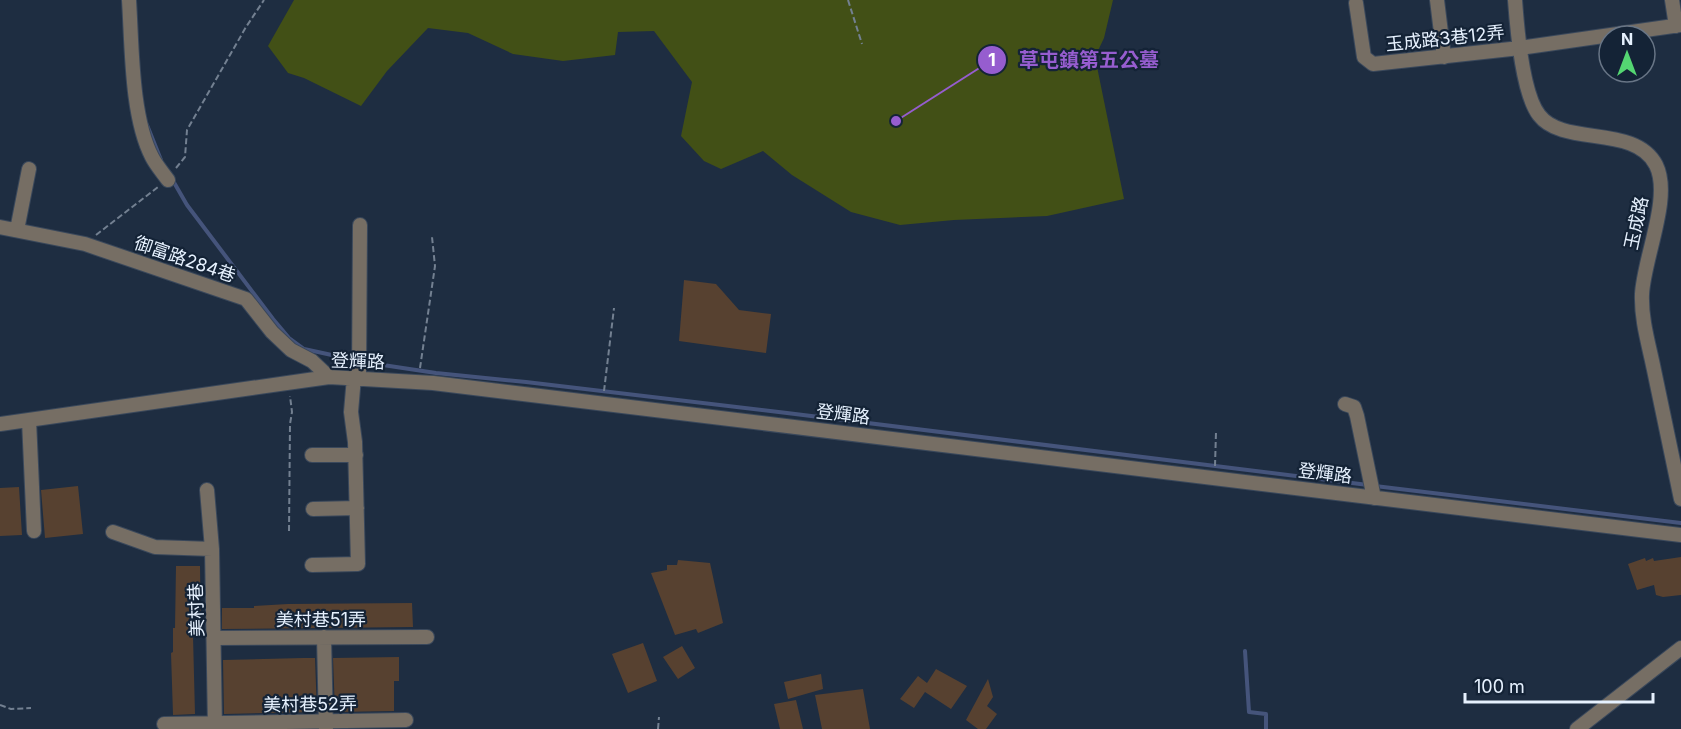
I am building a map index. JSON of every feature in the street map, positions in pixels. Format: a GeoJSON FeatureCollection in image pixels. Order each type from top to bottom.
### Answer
{"type":"FeatureCollection","features":[{"type":"Feature","properties":{"kind":"street"},"geometry":{"type":"LineString","coordinates":[[129,0],[142,130],[152,157],[168,180]]}},
{"type":"Feature","properties":{"kind":"street"},"geometry":{"type":"LineString","coordinates":[[1437,0],[1444,57]]}},
{"type":"Feature","properties":{"kind":"street","name":"玉成路"},"geometry":{"type":"LineString","coordinates":[[1515,0],[1525,77],[1539,116],[1554,127],[1629,143],[1646,151],[1656,165],[1661,180],[1661,201],[1644,273],[1643,316],[1681,499]]}},
{"type":"Feature","properties":{"kind":"street"},"geometry":{"type":"LineString","coordinates":[[1672,0],[1678,25]]}},
{"type":"Feature","properties":{"kind":"street","name":"玉成路3巷12弄"},"geometry":{"type":"LineString","coordinates":[[1356,3],[1364,57],[1373,64],[1520,48],[1678,25]]}},
{"type":"Feature","properties":{"kind":"street"},"geometry":{"type":"LineString","coordinates":[[17,230],[29,169]]}},
{"type":"Feature","properties":{"kind":"street"},"geometry":{"type":"LineString","coordinates":[[312,565],[358,564],[356,454],[351,412],[356,377],[360,225]]}},
{"type":"Feature","properties":{"kind":"street","name":"御富路284巷"},"geometry":{"type":"LineString","coordinates":[[0,227],[85,244],[246,299],[272,332],[291,350],[312,361],[329,377]]}},
{"type":"Feature","properties":{"kind":"street","name":"登輝路"},"geometry":{"type":"LineString","coordinates":[[0,424],[329,377],[418,381],[1681,535]]}},
{"type":"Feature","properties":{"kind":"street"},"geometry":{"type":"LineString","coordinates":[[1345,404],[1354,407],[1357,416],[1374,498]]}},
{"type":"Feature","properties":{"kind":"street"},"geometry":{"type":"LineString","coordinates":[[29,420],[34,531]]}},
{"type":"Feature","properties":{"kind":"street"},"geometry":{"type":"LineString","coordinates":[[312,455],[356,454]]}},
{"type":"Feature","properties":{"kind":"street","name":"美村巷"},"geometry":{"type":"LineString","coordinates":[[207,490],[212,549],[215,726]]}},
{"type":"Feature","properties":{"kind":"street"},"geometry":{"type":"LineString","coordinates":[[313,509],[357,508]]}},
{"type":"Feature","properties":{"kind":"street"},"geometry":{"type":"LineString","coordinates":[[113,532],[156,547],[212,549]]}},
{"type":"Feature","properties":{"kind":"street"},"geometry":{"type":"LineString","coordinates":[[324,637],[326,725]]}},
{"type":"Feature","properties":{"kind":"street","name":"美村巷51弄"},"geometry":{"type":"LineString","coordinates":[[215,638],[427,637]]}},
{"type":"Feature","properties":{"kind":"street"},"geometry":{"type":"LineString","coordinates":[[1577,729],[1681,648]]}},
{"type":"Feature","properties":{"kind":"street","name":"美村巷52弄"},"geometry":{"type":"LineString","coordinates":[[164,724],[326,725],[406,720]]}},
{"type":"Feature","properties":{"kind":"path"},"geometry":{"type":"LineString","coordinates":[[85,244],[168,180],[185,157],[187,130],[264,0]]}},
{"type":"Feature","properties":{"kind":"path"},"geometry":{"type":"LineString","coordinates":[[848,0],[862,44]]}},
{"type":"Feature","properties":{"kind":"path"},"geometry":{"type":"LineString","coordinates":[[418,381],[435,266],[432,237]]}},
{"type":"Feature","properties":{"kind":"path"},"geometry":{"type":"LineString","coordinates":[[603,403],[614,308]]}},
{"type":"Feature","properties":{"kind":"path"},"geometry":{"type":"LineString","coordinates":[[288,382],[292,412],[289,531]]}},
{"type":"Feature","properties":{"kind":"path"},"geometry":{"type":"LineString","coordinates":[[1214,478],[1216,432]]}},
{"type":"Feature","properties":{"kind":"path"},"geometry":{"type":"LineString","coordinates":[[0,705],[11,709],[31,708]]}},
{"type":"Feature","properties":{"kind":"path"},"geometry":{"type":"LineString","coordinates":[[658,729],[659,717]]}},
{"type":"Feature","properties":{"kind":"green space"},"geometry":{"type":"Polygon","coordinates":[[[294,0],[1113,0],[1104,38],[1095,57],[1124,199],[1047,216],[900,225],[851,212],[792,175],[763,151],[721,169],[704,161],[681,136],[692,82],[654,31],[618,32],[615,55],[563,61],[513,54],[468,33],[428,28],[387,71],[361,106],[304,78],[288,73],[268,46],[294,0]]]}},
{"type":"Feature","properties":{"kind":"building"},"geometry":{"type":"Polygon","coordinates":[[[684,280],[716,284],[739,310],[771,314],[766,353],[679,341],[684,280]]]}},
{"type":"Feature","properties":{"kind":"building"},"geometry":{"type":"Polygon","coordinates":[[[78,486],[83,534],[45,538],[41,490],[78,486]]]}},
{"type":"Feature","properties":{"kind":"building"},"geometry":{"type":"Polygon","coordinates":[[[19,487],[22,535],[0,536],[0,488],[19,487]]]}},
{"type":"Feature","properties":{"kind":"building"},"geometry":{"type":"Polygon","coordinates":[[[1681,557],[1681,595],[1663,597],[1656,595],[1654,585],[1637,590],[1628,564],[1645,558],[1646,561],[1653,558],[1654,561],[1681,557]]]}},
{"type":"Feature","properties":{"kind":"building"},"geometry":{"type":"Polygon","coordinates":[[[678,560],[710,563],[723,623],[698,633],[696,629],[675,635],[651,573],[667,570],[667,565],[677,565],[678,560]]]}},
{"type":"Feature","properties":{"kind":"building"},"geometry":{"type":"Polygon","coordinates":[[[176,566],[200,566],[201,636],[193,636],[195,714],[173,715],[171,653],[173,652],[173,628],[175,628],[176,566]]]}},
{"type":"Feature","properties":{"kind":"building"},"geometry":{"type":"Polygon","coordinates":[[[412,603],[413,627],[222,629],[222,608],[254,608],[254,606],[288,604],[412,603]]]}},
{"type":"Feature","properties":{"kind":"building"},"geometry":{"type":"Polygon","coordinates":[[[643,643],[657,681],[628,693],[612,654],[643,643]]]}},
{"type":"Feature","properties":{"kind":"building"},"geometry":{"type":"Polygon","coordinates":[[[682,646],[695,668],[678,679],[663,657],[682,646]]]}},
{"type":"Feature","properties":{"kind":"building"},"geometry":{"type":"Polygon","coordinates":[[[399,657],[399,681],[394,681],[394,711],[335,712],[333,658],[399,657]]]}},
{"type":"Feature","properties":{"kind":"building"},"geometry":{"type":"Polygon","coordinates":[[[315,658],[317,712],[224,714],[223,660],[315,658]]]}},
{"type":"Feature","properties":{"kind":"building"},"geometry":{"type":"Polygon","coordinates":[[[936,669],[967,686],[951,709],[925,692],[914,708],[900,699],[918,676],[927,683],[936,669]]]}},
{"type":"Feature","properties":{"kind":"building"},"geometry":{"type":"Polygon","coordinates":[[[821,674],[823,689],[788,699],[784,682],[821,674]]]}},
{"type":"Feature","properties":{"kind":"building"},"geometry":{"type":"Polygon","coordinates":[[[988,679],[993,697],[987,706],[997,714],[986,729],[978,729],[966,720],[988,679]]]}},
{"type":"Feature","properties":{"kind":"building"},"geometry":{"type":"Polygon","coordinates":[[[863,689],[870,729],[822,729],[815,695],[863,689]]]}},
{"type":"Feature","properties":{"kind":"building"},"geometry":{"type":"Polygon","coordinates":[[[796,700],[803,729],[780,729],[774,704],[796,700]]]}},
{"type":"Feature","properties":{"kind":"waterway"},"geometry":{"type":"LineString","coordinates":[[147,125],[161,160]]}},
{"type":"Feature","properties":{"kind":"waterway"},"geometry":{"type":"LineString","coordinates":[[172,179],[187,205],[289,338],[304,349],[355,360]]}},
{"type":"Feature","properties":{"kind":"waterway"},"geometry":{"type":"LineString","coordinates":[[363,362],[436,373],[787,413],[1368,485]]}},
{"type":"Feature","properties":{"kind":"waterway"},"geometry":{"type":"LineString","coordinates":[[1375,486],[1681,523]]}},
{"type":"Feature","properties":{"kind":"waterway"},"geometry":{"type":"LineString","coordinates":[[1245,651],[1249,712],[1266,714],[1266,729]]}},
{"type":"Feature","properties":{"kind":"place","name":"草屯鎮第五公墓"},"geometry":{"type":"Point","coordinates":[896,121]}}]}
